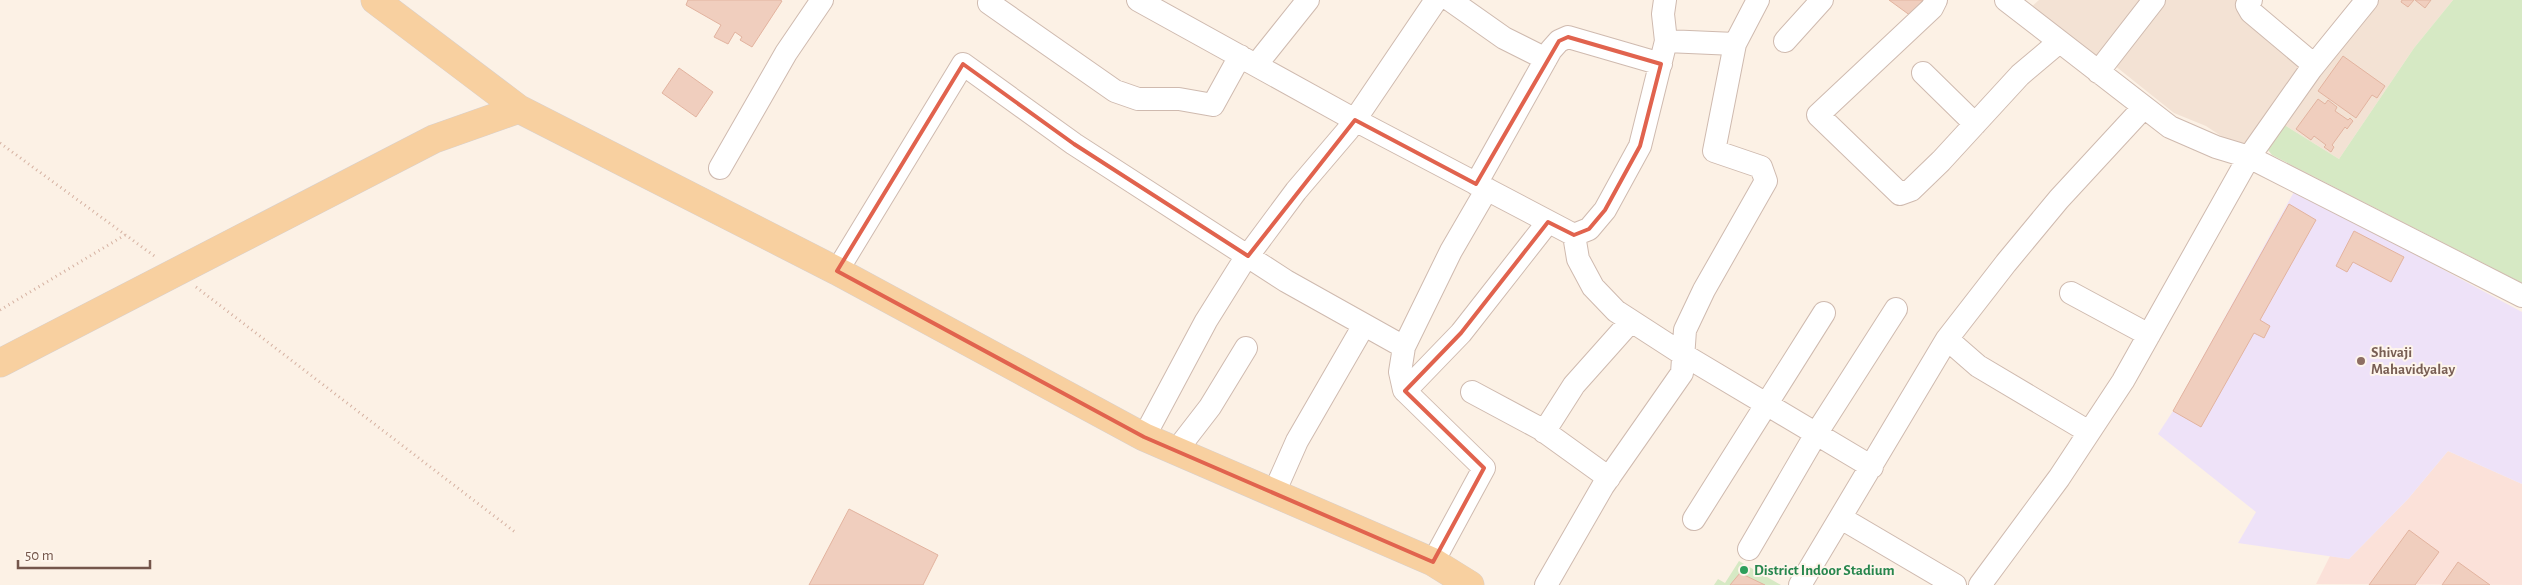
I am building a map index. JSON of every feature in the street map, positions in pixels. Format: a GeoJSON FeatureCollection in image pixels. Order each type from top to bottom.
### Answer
{"type":"FeatureCollection","features":[{"type":"Feature","properties":{"kind":"main road"},"geometry":{"type":"LineString","coordinates":[[375,0],[519,110],[837,271],[1144,437],[1433,562],[1470,585]]}},
{"type":"Feature","properties":{"kind":"main road"},"geometry":{"type":"LineString","coordinates":[[0,363],[434,139],[519,110]]}},
{"type":"Feature","properties":{"kind":"street"},"geometry":{"type":"LineString","coordinates":[[720,168],[786,53],[822,0]]}},
{"type":"Feature","properties":{"kind":"street"},"geometry":{"type":"LineString","coordinates":[[1138,0],[1355,120],[1574,235],[1590,229],[1605,210],[1640,146],[1666,41],[1663,14],[1665,0]]}},
{"type":"Feature","properties":{"kind":"street"},"geometry":{"type":"LineString","coordinates":[[989,3],[1115,90],[1138,99],[1179,99],[1213,105],[1248,61],[1308,0]]}},
{"type":"Feature","properties":{"kind":"street"},"geometry":{"type":"LineString","coordinates":[[1144,437],[1206,321],[1248,256],[1296,191],[1355,120],[1436,0]]}},
{"type":"Feature","properties":{"kind":"street"},"geometry":{"type":"LineString","coordinates":[[1450,0],[1504,38],[1546,59]]}},
{"type":"Feature","properties":{"kind":"street"},"geometry":{"type":"LineString","coordinates":[[1546,585],[1608,478],[1682,373],[1685,330],[1700,298],[1766,181],[1761,166],[1714,151],[1735,44],[1758,0]]}},
{"type":"Feature","properties":{"kind":"street"},"geometry":{"type":"LineString","coordinates":[[1785,41],[1822,0]]}},
{"type":"Feature","properties":{"kind":"street"},"geometry":{"type":"LineString","coordinates":[[1936,0],[1932,8],[1818,115],[1900,194],[1911,190],[2020,75],[2059,42]]}},
{"type":"Feature","properties":{"kind":"street"},"geometry":{"type":"LineString","coordinates":[[2098,72],[2154,0]]}},
{"type":"Feature","properties":{"kind":"street"},"geometry":{"type":"LineString","coordinates":[[2251,0],[2248,5],[2251,12],[2314,65]]}},
{"type":"Feature","properties":{"kind":"street"},"geometry":{"type":"LineString","coordinates":[[1980,585],[2059,478],[2123,381],[2249,157],[2314,65],[2367,0]]}},
{"type":"Feature","properties":{"kind":"street"},"geometry":{"type":"LineString","coordinates":[[2017,3],[2059,42],[2170,127],[2216,147],[2249,157],[2522,296]]}},
{"type":"Feature","properties":{"kind":"street"},"geometry":{"type":"LineString","coordinates":[[1433,562],[1484,468],[1405,391],[1400,372],[1404,347],[1481,186],[1546,59],[1559,41],[1568,37],[1661,64]]}},
{"type":"Feature","properties":{"kind":"street"},"geometry":{"type":"LineString","coordinates":[[1666,41],[1735,44]]}},
{"type":"Feature","properties":{"kind":"street"},"geometry":{"type":"LineString","coordinates":[[837,271],[963,64],[1074,144],[1248,256],[1404,347]]}},
{"type":"Feature","properties":{"kind":"street"},"geometry":{"type":"LineString","coordinates":[[1923,73],[1975,124]]}},
{"type":"Feature","properties":{"kind":"street"},"geometry":{"type":"LineString","coordinates":[[1800,585],[1947,339],[2059,199],[2144,107]]}},
{"type":"Feature","properties":{"kind":"street"},"geometry":{"type":"LineString","coordinates":[[1405,391],[1461,333],[1548,222]]}},
{"type":"Feature","properties":{"kind":"street"},"geometry":{"type":"LineString","coordinates":[[1574,235],[1578,259],[1593,287],[1616,311],[1684,356],[1872,467]]}},
{"type":"Feature","properties":{"kind":"street"},"geometry":{"type":"LineString","coordinates":[[2071,293],[2148,335]]}},
{"type":"Feature","properties":{"kind":"street"},"geometry":{"type":"LineString","coordinates":[[1749,549],[1816,434],[1896,309]]}},
{"type":"Feature","properties":{"kind":"street"},"geometry":{"type":"LineString","coordinates":[[1694,519],[1824,313]]}},
{"type":"Feature","properties":{"kind":"street"},"geometry":{"type":"LineString","coordinates":[[1544,432],[1574,385],[1631,321]]}},
{"type":"Feature","properties":{"kind":"street"},"geometry":{"type":"LineString","coordinates":[[1274,493],[1297,441],[1364,325]]}},
{"type":"Feature","properties":{"kind":"street"},"geometry":{"type":"LineString","coordinates":[[1947,339],[1978,366],[2089,432]]}},
{"type":"Feature","properties":{"kind":"street"},"geometry":{"type":"LineString","coordinates":[[1176,451],[1210,407],[1246,348]]}},
{"type":"Feature","properties":{"kind":"street"},"geometry":{"type":"LineString","coordinates":[[1472,392],[1544,432],[1608,478]]}},
{"type":"Feature","properties":{"kind":"street"},"geometry":{"type":"LineString","coordinates":[[1841,518],[1955,585]]}},
{"type":"Feature","properties":{"kind":"path"},"geometry":{"type":"LineString","coordinates":[[0,144],[176,271],[515,532]]}},
{"type":"Feature","properties":{"kind":"path"},"geometry":{"type":"LineString","coordinates":[[0,310],[125,235]]}},
{"type":"Feature","properties":{"kind":"highlighted area"},"geometry":{"type":"Polygon","coordinates":[[[1568,37],[1661,64],[1640,146],[1605,210],[1589,229],[1574,235],[1548,222],[1461,333],[1405,391],[1484,468],[1433,562],[1144,437],[837,271],[963,64],[1074,144],[1248,256],[1355,120],[1476,184],[1559,41],[1568,37]]]}},
{"type":"Feature","properties":{"kind":"shaded area"},"geometry":{"type":"Polygon","coordinates":[[[2039,0],[2147,0],[2096,61],[2030,8],[2039,0]]]}},
{"type":"Feature","properties":{"kind":"shaded area"},"geometry":{"type":"Polygon","coordinates":[[[2163,0],[2244,0],[2237,11],[2303,63],[2248,141],[2236,146],[2206,126],[2174,113],[2114,65],[2163,0]]]}},
{"type":"Feature","properties":{"kind":"shaded area"},"geometry":{"type":"Polygon","coordinates":[[[2379,0],[2453,0],[2414,48],[2339,159],[2283,124],[2308,86],[2379,0]]]}},
{"type":"Feature","properties":{"kind":"shaded area","name":"Shivaji Mahavidyalay"},"geometry":{"type":"Polygon","coordinates":[[[2295,190],[2522,312],[2522,484],[2448,451],[2408,499],[2349,559],[2238,543],[2256,512],[2158,434],[2173,411],[2295,190]]]}},
{"type":"Feature","properties":{"kind":"shaded area"},"geometry":{"type":"Polygon","coordinates":[[[2448,451],[2522,484],[2522,585],[2316,584],[2330,556],[2349,559],[2408,499],[2448,451]]]}},
{"type":"Feature","properties":{"kind":"green space"},"geometry":{"type":"Polygon","coordinates":[[[2453,0],[2522,0],[2522,283],[2272,155],[2268,150],[2283,124],[2339,159],[2414,48],[2453,0]]]}},
{"type":"Feature","properties":{"kind":"green space","name":"District Indoor Stadium"},"geometry":{"type":"Polygon","coordinates":[[[1739,561],[1781,585],[1714,585],[1718,579],[1725,583],[1739,561]]]}},
{"type":"Feature","properties":{"kind":"building"},"geometry":{"type":"Polygon","coordinates":[[[688,0],[782,1],[752,47],[740,40],[742,37],[735,32],[728,44],[714,37],[721,25],[686,5],[688,0]]]}},
{"type":"Feature","properties":{"kind":"building"},"geometry":{"type":"Polygon","coordinates":[[[1889,0],[1923,0],[1911,16],[1889,0]]]}},
{"type":"Feature","properties":{"kind":"building"},"geometry":{"type":"Polygon","coordinates":[[[2402,0],[2414,0],[2408,7],[2401,2],[2402,0]]]}},
{"type":"Feature","properties":{"kind":"building"},"geometry":{"type":"Polygon","coordinates":[[[2415,0],[2431,0],[2425,8],[2415,0]]]}},
{"type":"Feature","properties":{"kind":"building"},"geometry":{"type":"Polygon","coordinates":[[[2343,56],[2385,86],[2377,98],[2372,95],[2356,118],[2318,91],[2343,56]]]}},
{"type":"Feature","properties":{"kind":"building"},"geometry":{"type":"Polygon","coordinates":[[[679,68],[713,92],[696,117],[662,93],[679,68]]]}},
{"type":"Feature","properties":{"kind":"building"},"geometry":{"type":"Polygon","coordinates":[[[2318,99],[2325,104],[2328,100],[2337,107],[2335,111],[2348,120],[2350,118],[2353,121],[2347,129],[2345,127],[2332,145],[2334,147],[2331,152],[2324,147],[2326,145],[2314,136],[2311,140],[2296,129],[2318,99]]]}},
{"type":"Feature","properties":{"kind":"building"},"geometry":{"type":"Polygon","coordinates":[[[2289,204],[2316,220],[2260,320],[2270,326],[2264,338],[2254,333],[2201,427],[2173,411],[2289,204]]]}},
{"type":"Feature","properties":{"kind":"building"},"geometry":{"type":"Polygon","coordinates":[[[2354,231],[2404,257],[2391,282],[2353,262],[2347,272],[2336,266],[2354,231]]]}},
{"type":"Feature","properties":{"kind":"building"},"geometry":{"type":"Polygon","coordinates":[[[849,509],[938,555],[923,585],[809,585],[849,509]]]}},
{"type":"Feature","properties":{"kind":"building"},"geometry":{"type":"Polygon","coordinates":[[[2409,530],[2439,552],[2415,585],[2369,585],[2409,530]]]}},
{"type":"Feature","properties":{"kind":"building"},"geometry":{"type":"Polygon","coordinates":[[[2458,562],[2490,585],[2442,585],[2458,562]]]}},
{"type":"Feature","properties":{"kind":"building"},"geometry":{"type":"Polygon","coordinates":[[[1740,573],[1765,585],[1730,585],[1740,573]]]}},
{"type":"Feature","properties":{"kind":"place","name":"Shivaji Mahavidyalay"},"geometry":{"type":"Point","coordinates":[2361,361]}},
{"type":"Feature","properties":{"kind":"place","name":"District Indoor Stadium"},"geometry":{"type":"Point","coordinates":[1744,570]}}]}
